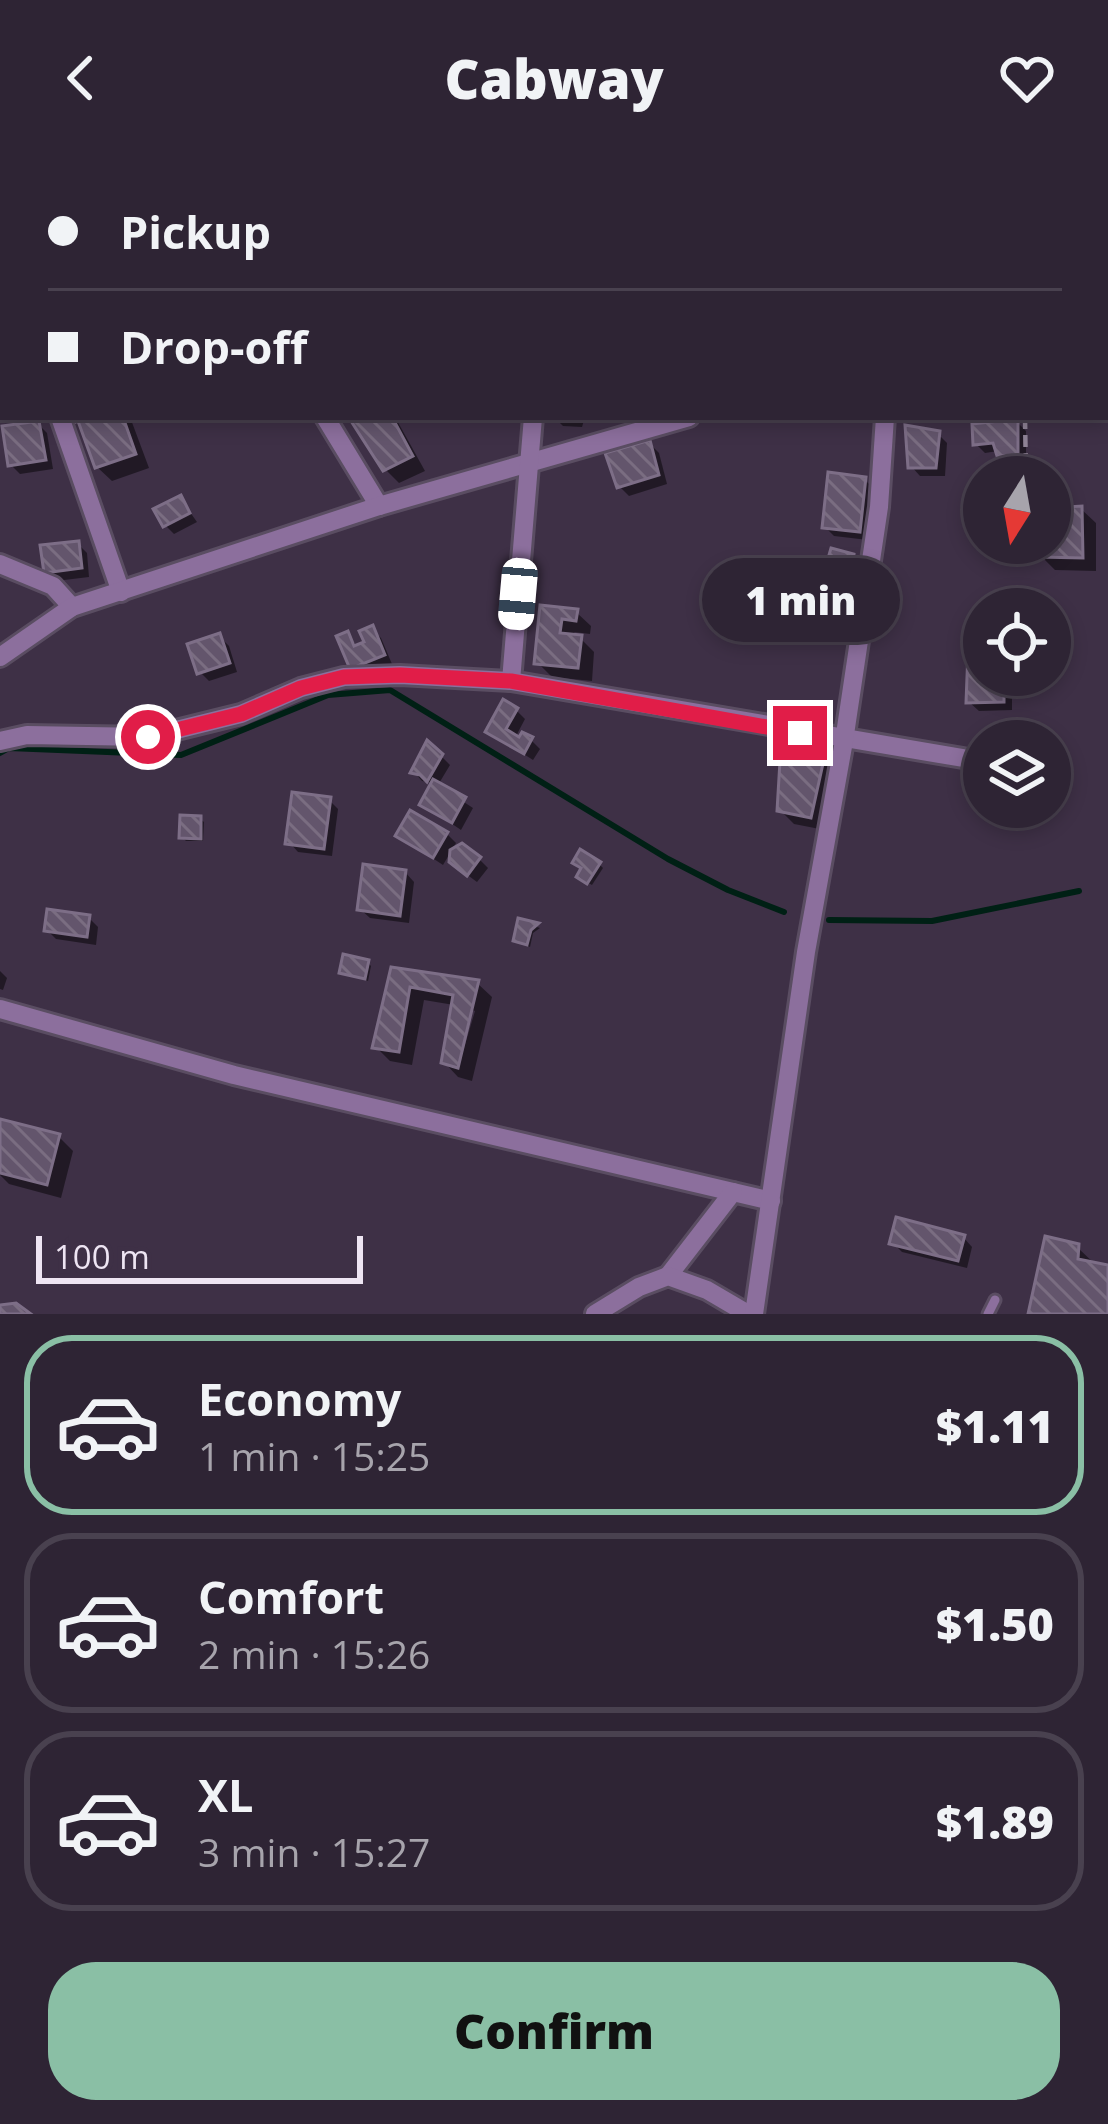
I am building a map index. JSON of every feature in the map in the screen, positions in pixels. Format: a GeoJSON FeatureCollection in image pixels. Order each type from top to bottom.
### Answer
{"type":"FeatureCollection","features":[{"type":"Feature","properties":{"kind":"street"},"geometry":{"type":"LineString","coordinates":[[61,420],[121,592]]}},
{"type":"Feature","properties":{"kind":"street"},"geometry":{"type":"LineString","coordinates":[[327,420],[380,506]]}},
{"type":"Feature","properties":{"kind":"street"},"geometry":{"type":"LineString","coordinates":[[511,681],[533,420]]}},
{"type":"Feature","properties":{"kind":"street"},"geometry":{"type":"LineString","coordinates":[[0,657],[72,607],[380,506],[679,420]]}},
{"type":"Feature","properties":{"kind":"street"},"geometry":{"type":"LineString","coordinates":[[668,1276],[751,1314],[879,507],[884,420]]}},
{"type":"Feature","properties":{"kind":"street"},"geometry":{"type":"LineString","coordinates":[[0,563],[53,586],[72,607]]}},
{"type":"Feature","properties":{"kind":"street"},"geometry":{"type":"LineString","coordinates":[[0,741],[27,735],[148,737],[241,714],[301,688],[344,677],[400,675],[511,681],[963,758]]}},
{"type":"Feature","properties":{"kind":"street"},"geometry":{"type":"LineString","coordinates":[[0,1009],[234,1075],[771,1201]]}},
{"type":"Feature","properties":{"kind":"street"},"geometry":{"type":"LineString","coordinates":[[595,1314],[639,1287],[668,1276],[733,1192]]}},
{"type":"Feature","properties":{"kind":"lane"},"geometry":{"type":"LineString","coordinates":[[988,1314],[995,1300]]}},
{"type":"Feature","properties":{"kind":"path"},"geometry":{"type":"LineString","coordinates":[[1024,420],[1025,456]]}},
{"type":"Feature","properties":{"kind":"building"},"geometry":{"type":"Polygon","coordinates":[[[72,420],[124,420],[136,454],[95,468],[78,421],[72,420]]]}},
{"type":"Feature","properties":{"kind":"building"},"geometry":{"type":"Polygon","coordinates":[[[394,420],[413,456],[383,471],[351,421],[394,420]]]}},
{"type":"Feature","properties":{"kind":"building"},"geometry":{"type":"Polygon","coordinates":[[[1018,420],[1018,455],[997,456],[993,443],[973,445],[972,424],[1018,420]]]}},
{"type":"Feature","properties":{"kind":"building"},"geometry":{"type":"Polygon","coordinates":[[[39,421],[46,460],[8,466],[2,426],[39,421]]]}},
{"type":"Feature","properties":{"kind":"building"},"geometry":{"type":"Polygon","coordinates":[[[905,425],[940,431],[936,468],[908,468],[905,425]]]}},
{"type":"Feature","properties":{"kind":"building"},"geometry":{"type":"Polygon","coordinates":[[[650,440],[659,475],[617,488],[605,453],[650,440]]]}},
{"type":"Feature","properties":{"kind":"building"},"geometry":{"type":"Polygon","coordinates":[[[828,472],[866,477],[860,532],[822,528],[828,472]]]}},
{"type":"Feature","properties":{"kind":"building"},"geometry":{"type":"Polygon","coordinates":[[[181,495],[190,513],[163,527],[153,509],[181,495]]]}},
{"type":"Feature","properties":{"kind":"building"},"geometry":{"type":"Polygon","coordinates":[[[1082,506],[1083,558],[1071,558],[1071,507],[1082,506]]]}},
{"type":"Feature","properties":{"kind":"building"},"geometry":{"type":"Polygon","coordinates":[[[79,541],[82,568],[44,573],[40,545],[79,541]]]}},
{"type":"Feature","properties":{"kind":"building"},"geometry":{"type":"Polygon","coordinates":[[[831,548],[854,554],[849,599],[818,593],[831,548]]]}},
{"type":"Feature","properties":{"kind":"building"},"geometry":{"type":"Polygon","coordinates":[[[540,605],[578,609],[576,621],[562,619],[560,633],[582,635],[578,668],[534,664],[540,605]]]}},
{"type":"Feature","properties":{"kind":"building"},"geometry":{"type":"Polygon","coordinates":[[[373,625],[385,655],[350,669],[336,636],[348,631],[354,646],[364,642],[359,631],[373,625]]]}},
{"type":"Feature","properties":{"kind":"building"},"geometry":{"type":"Polygon","coordinates":[[[220,633],[230,663],[197,674],[187,644],[220,633]]]}},
{"type":"Feature","properties":{"kind":"building"},"geometry":{"type":"Polygon","coordinates":[[[966,696],[1004,696],[1004,702],[966,703],[966,696]]]}},
{"type":"Feature","properties":{"kind":"building"},"geometry":{"type":"Polygon","coordinates":[[[503,699],[518,708],[506,729],[519,737],[522,732],[533,737],[524,754],[485,732],[503,699]]]}},
{"type":"Feature","properties":{"kind":"building"},"geometry":{"type":"Polygon","coordinates":[[[427,740],[443,754],[427,782],[410,773],[427,740]]]}},
{"type":"Feature","properties":{"kind":"building"},"geometry":{"type":"Polygon","coordinates":[[[781,744],[826,750],[811,818],[777,811],[781,744]]]}},
{"type":"Feature","properties":{"kind":"building"},"geometry":{"type":"Polygon","coordinates":[[[433,779],[466,797],[452,823],[419,805],[433,779]]]}},
{"type":"Feature","properties":{"kind":"building"},"geometry":{"type":"Polygon","coordinates":[[[292,792],[331,797],[324,849],[285,844],[292,792]]]}},
{"type":"Feature","properties":{"kind":"building"},"geometry":{"type":"Polygon","coordinates":[[[410,810],[448,832],[433,858],[395,836],[410,810]]]}},
{"type":"Feature","properties":{"kind":"building"},"geometry":{"type":"Polygon","coordinates":[[[180,815],[201,816],[201,839],[179,838],[180,815]]]}},
{"type":"Feature","properties":{"kind":"building"},"geometry":{"type":"Polygon","coordinates":[[[462,843],[481,857],[467,876],[449,862],[450,850],[462,843]]]}},
{"type":"Feature","properties":{"kind":"building"},"geometry":{"type":"Polygon","coordinates":[[[580,849],[601,862],[587,884],[576,877],[581,868],[572,863],[580,849]]]}},
{"type":"Feature","properties":{"kind":"building"},"geometry":{"type":"Polygon","coordinates":[[[363,864],[406,870],[400,916],[357,910],[363,864]]]}},
{"type":"Feature","properties":{"kind":"building"},"geometry":{"type":"Polygon","coordinates":[[[47,909],[90,915],[87,937],[44,931],[47,909]]]}},
{"type":"Feature","properties":{"kind":"building"},"geometry":{"type":"Polygon","coordinates":[[[518,918],[539,923],[531,930],[527,945],[513,941],[518,918]]]}},
{"type":"Feature","properties":{"kind":"building"},"geometry":{"type":"Polygon","coordinates":[[[343,954],[369,960],[365,979],[339,973],[343,954]]]}},
{"type":"Feature","properties":{"kind":"building"},"geometry":{"type":"Polygon","coordinates":[[[391,967],[479,980],[458,1068],[441,1063],[453,995],[410,987],[399,1052],[372,1048],[391,967]]]}},
{"type":"Feature","properties":{"kind":"building"},"geometry":{"type":"Polygon","coordinates":[[[0,1119],[60,1134],[47,1185],[0,1173],[0,1119]]]}},
{"type":"Feature","properties":{"kind":"building"},"geometry":{"type":"Polygon","coordinates":[[[896,1217],[965,1235],[958,1261],[889,1244],[896,1217]]]}},
{"type":"Feature","properties":{"kind":"building"},"geometry":{"type":"Polygon","coordinates":[[[1045,1236],[1079,1244],[1078,1259],[1108,1265],[1108,1314],[1028,1314],[1045,1236]]]}},
{"type":"Feature","properties":{"kind":"building"},"geometry":{"type":"Polygon","coordinates":[[[16,1303],[31,1314],[0,1314],[0,1305],[16,1303]]]}},
{"type":"Feature","properties":{"kind":"waterway"},"geometry":{"type":"LineString","coordinates":[[0,753],[9,748],[181,755],[328,695],[390,690],[668,859],[784,912]]}},
{"type":"Feature","properties":{"kind":"waterway"},"geometry":{"type":"LineString","coordinates":[[829,920],[932,921],[1079,891]]}},
{"type":"Feature","properties":{"kind":"route"},"geometry":{"type":"LineString","coordinates":[[148,737],[189,730],[344,677],[400,675],[511,681],[800,733]]}}]}
